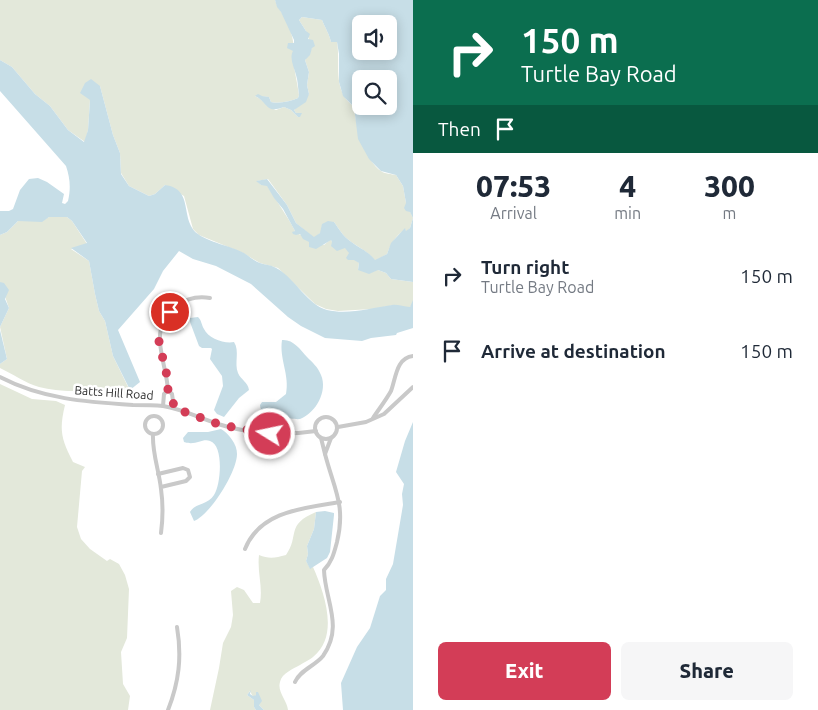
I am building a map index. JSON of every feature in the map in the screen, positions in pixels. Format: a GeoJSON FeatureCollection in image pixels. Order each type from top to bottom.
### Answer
{"type":"FeatureCollection","features":[{"type":"Feature","properties":{"kind":"street"},"geometry":{"type":"LineString","coordinates":[[174,408],[172,394],[168,390],[167,376],[159,342],[160,328],[170,312],[178,304],[196,297],[210,298]]}},
{"type":"Feature","properties":{"kind":"street"},"geometry":{"type":"LineString","coordinates":[[372,420],[391,390],[401,363],[404,359],[413,356]]}},
{"type":"Feature","properties":{"kind":"street","name":"Batts Hill Road"},"geometry":{"type":"LineString","coordinates":[[0,377],[24,389],[49,396],[75,400],[163,406],[174,408],[221,425],[258,433],[283,435],[316,431]]}},
{"type":"Feature","properties":{"kind":"street"},"geometry":{"type":"LineString","coordinates":[[338,427],[372,420],[384,414],[413,386]]}},
{"type":"Feature","properties":{"kind":"street"},"geometry":{"type":"LineString","coordinates":[[163,406],[164,394],[168,390]]}},
{"type":"Feature","properties":{"kind":"street"},"geometry":{"type":"LineString","coordinates":[[384,401],[392,407]]}},
{"type":"Feature","properties":{"kind":"street"},"geometry":{"type":"LineString","coordinates":[[155,416],[156,406]]}},
{"type":"Feature","properties":{"kind":"street"},"geometry":{"type":"LineString","coordinates":[[155,416],[147,420],[145,426],[152,434],[153,456],[161,487],[163,513],[161,533]]}},
{"type":"Feature","properties":{"kind":"street"},"geometry":{"type":"LineString","coordinates":[[152,434],[160,431],[163,426],[160,418],[155,416]]}},
{"type":"Feature","properties":{"kind":"street"},"geometry":{"type":"LineString","coordinates":[[295,682],[303,672],[323,656],[332,633],[333,616],[325,585],[324,570],[331,563],[341,516],[340,502],[325,454],[321,438],[316,431],[316,424],[324,416],[334,420],[338,427],[336,433],[330,438],[325,454]]}},
{"type":"Feature","properties":{"kind":"street"},"geometry":{"type":"LineString","coordinates":[[321,438],[330,438]]}},
{"type":"Feature","properties":{"kind":"street"},"geometry":{"type":"LineString","coordinates":[[158,474],[183,468],[188,470],[190,477],[186,481],[161,487]]}},
{"type":"Feature","properties":{"kind":"street"},"geometry":{"type":"LineString","coordinates":[[245,549],[251,536],[268,520],[300,509],[340,502]]}},
{"type":"Feature","properties":{"kind":"street"},"geometry":{"type":"LineString","coordinates":[[168,710],[179,676],[180,660],[177,627]]}},
{"type":"Feature","properties":{"kind":"shaded area"},"geometry":{"type":"Polygon","coordinates":[[[0,0],[275,0],[288,23],[292,37],[294,53],[292,54],[299,95],[298,98],[277,103],[271,102],[269,97],[255,96],[273,109],[276,110],[284,107],[291,110],[298,117],[301,113],[296,113],[294,110],[309,94],[307,85],[309,72],[305,60],[312,48],[306,31],[299,20],[302,17],[322,20],[331,42],[337,42],[338,75],[341,88],[345,98],[352,105],[352,115],[356,115],[366,151],[381,171],[396,175],[403,186],[406,203],[413,218],[410,228],[406,232],[405,229],[396,237],[387,254],[375,261],[345,237],[334,222],[314,238],[296,223],[287,205],[268,179],[257,181],[261,185],[267,185],[292,225],[294,232],[324,245],[331,239],[332,242],[345,247],[359,263],[358,270],[378,270],[386,273],[391,279],[413,282],[413,304],[410,307],[395,305],[372,309],[338,311],[326,309],[315,304],[278,268],[260,263],[243,253],[199,235],[193,229],[184,196],[165,185],[155,194],[149,196],[129,186],[121,173],[120,153],[113,135],[100,86],[90,100],[88,130],[85,142],[68,130],[50,106],[35,94],[12,67],[0,60],[0,0]]]}},
{"type":"Feature","properties":{"kind":"shaded area"},"geometry":{"type":"Polygon","coordinates":[[[67,217],[72,221],[87,244],[71,249],[89,261],[99,311],[105,321],[113,356],[131,393],[129,396],[47,389],[29,383],[0,368],[0,364],[7,359],[0,327],[9,308],[0,282],[0,235],[7,232],[18,221],[67,217]]]}},
{"type":"Feature","properties":{"kind":"shaded area"},"geometry":{"type":"Polygon","coordinates":[[[0,384],[32,399],[56,401],[65,405],[62,434],[66,447],[73,462],[85,467],[82,471],[77,527],[81,539],[90,549],[107,561],[110,559],[119,564],[129,589],[127,638],[121,652],[123,684],[130,696],[128,710],[0,710],[0,384]]]}},
{"type":"Feature","properties":{"kind":"shaded area"},"geometry":{"type":"Polygon","coordinates":[[[316,512],[314,529],[307,546],[308,554],[306,561],[310,568],[313,567],[317,577],[325,601],[328,626],[326,638],[321,648],[312,658],[288,672],[281,679],[279,686],[288,710],[264,710],[259,705],[256,695],[253,697],[250,691],[247,695],[254,700],[256,710],[210,710],[223,643],[231,627],[233,615],[231,591],[237,587],[244,590],[253,603],[260,603],[259,555],[272,558],[286,555],[300,521],[316,512]]]}},
{"type":"Feature","properties":{"kind":"water"},"geometry":{"type":"Polygon","coordinates":[[[275,0],[413,0],[413,218],[410,212],[404,208],[406,203],[403,186],[396,175],[381,171],[369,159],[358,139],[355,115],[397,115],[397,70],[352,70],[352,105],[343,96],[339,82],[337,42],[331,42],[322,20],[302,17],[299,20],[310,34],[308,39],[313,40],[315,46],[305,60],[309,72],[307,85],[309,94],[306,102],[294,110],[296,113],[302,113],[300,117],[284,107],[278,109],[270,108],[255,96],[258,94],[269,97],[271,102],[277,103],[298,98],[299,95],[297,77],[292,60],[293,51],[287,48],[288,43],[294,43],[294,40],[275,0]]]}},
{"type":"Feature","properties":{"kind":"water"},"geometry":{"type":"Polygon","coordinates":[[[0,60],[12,67],[35,94],[50,106],[68,130],[84,142],[88,130],[90,100],[80,93],[85,83],[91,79],[100,86],[113,135],[120,153],[121,174],[129,186],[149,196],[155,194],[165,185],[180,192],[184,199],[192,228],[202,237],[276,268],[284,273],[314,303],[327,310],[343,312],[394,305],[410,307],[413,300],[413,328],[396,335],[362,341],[325,338],[288,317],[251,284],[216,266],[193,259],[179,251],[163,271],[154,289],[118,330],[140,382],[130,390],[113,356],[105,321],[99,311],[89,261],[71,248],[87,243],[72,221],[67,217],[49,217],[42,222],[18,221],[7,232],[0,235],[0,211],[13,209],[20,190],[29,179],[38,178],[47,182],[64,194],[62,203],[65,204],[68,201],[70,187],[66,166],[0,91],[0,60]]]}},
{"type":"Feature","properties":{"kind":"water"},"geometry":{"type":"Polygon","coordinates":[[[267,179],[287,205],[296,223],[314,237],[320,233],[322,224],[328,221],[334,222],[348,239],[375,260],[387,254],[391,243],[405,228],[406,231],[410,228],[413,218],[413,282],[391,279],[386,273],[378,270],[369,274],[358,270],[359,263],[346,258],[349,253],[345,248],[337,251],[331,246],[331,240],[316,249],[309,247],[309,242],[303,239],[300,234],[293,234],[292,232],[295,231],[267,186],[261,185],[256,181],[267,179]]]}},
{"type":"Feature","properties":{"kind":"water"},"geometry":{"type":"Polygon","coordinates":[[[0,282],[4,283],[9,290],[5,299],[9,308],[0,327],[0,282]]]}},
{"type":"Feature","properties":{"kind":"water"},"geometry":{"type":"Polygon","coordinates":[[[198,317],[206,332],[213,338],[234,342],[237,349],[238,373],[249,390],[239,398],[224,417],[217,414],[214,410],[223,386],[222,376],[210,359],[212,349],[199,346],[190,322],[190,318],[198,317]]]}},
{"type":"Feature","properties":{"kind":"water"},"geometry":{"type":"Polygon","coordinates":[[[0,330],[7,359],[0,364],[0,330]]]}},
{"type":"Feature","properties":{"kind":"water"},"geometry":{"type":"Polygon","coordinates":[[[282,340],[290,341],[299,348],[317,367],[323,381],[322,394],[316,407],[300,419],[268,415],[260,408],[262,402],[276,402],[286,394],[287,380],[281,347],[282,340]]]}},
{"type":"Feature","properties":{"kind":"water"},"geometry":{"type":"Polygon","coordinates":[[[413,422],[413,710],[343,710],[341,683],[357,647],[370,628],[380,596],[386,590],[386,579],[393,564],[403,505],[402,494],[404,484],[396,472],[413,422]]]}},
{"type":"Feature","properties":{"kind":"water"},"geometry":{"type":"Polygon","coordinates":[[[221,429],[230,436],[234,443],[237,450],[236,462],[228,482],[215,502],[194,521],[190,512],[192,509],[211,498],[216,490],[220,475],[219,457],[218,450],[210,441],[204,440],[188,443],[184,442],[183,438],[188,432],[208,432],[221,429]]]}},
{"type":"Feature","properties":{"kind":"water"},"geometry":{"type":"Polygon","coordinates":[[[316,512],[334,513],[330,552],[327,558],[310,569],[306,561],[308,554],[307,546],[314,529],[316,512]]]}},
{"type":"Feature","properties":{"kind":"water"},"geometry":{"type":"Polygon","coordinates":[[[251,690],[250,694],[253,696],[258,692],[262,701],[259,705],[264,710],[256,710],[254,707],[254,700],[247,695],[251,690]]]}},
{"type":"Feature","properties":{"kind":"route"},"geometry":{"type":"LineString","coordinates":[[170,312],[160,328],[159,342],[167,376],[168,390],[172,394],[174,408],[221,425],[270,434]]}}]}
